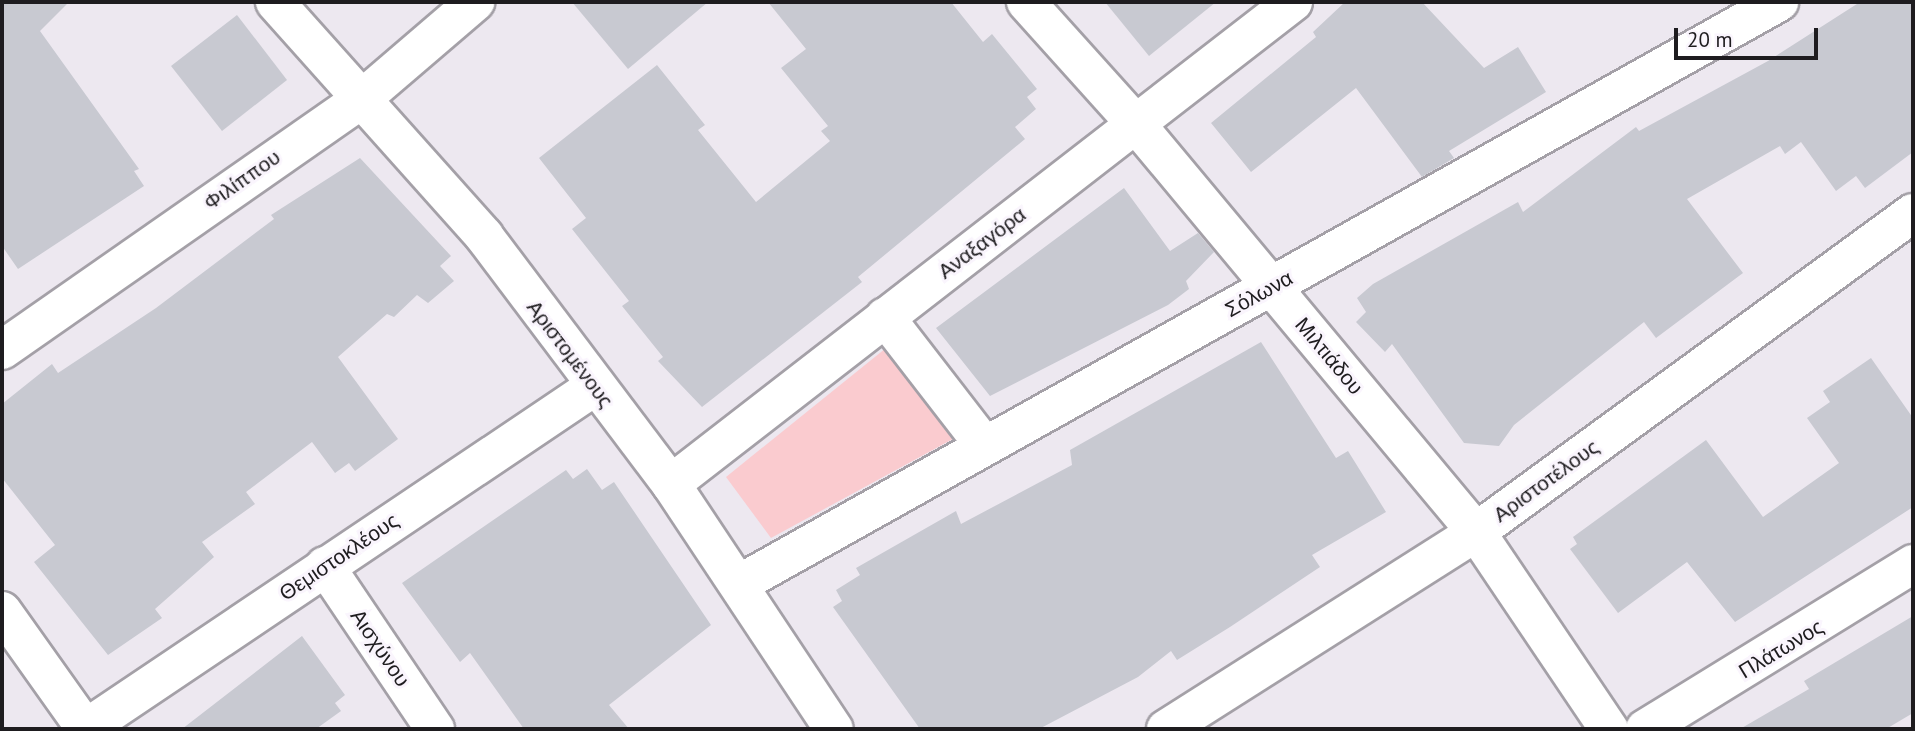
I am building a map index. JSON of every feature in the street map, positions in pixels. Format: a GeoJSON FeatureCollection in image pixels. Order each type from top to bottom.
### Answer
{"type":"FeatureCollection","features":[{"type":"Feature","properties":{"kind":"street","name":"Αριστομένους"},"geometry":{"type":"LineString","coordinates":[[275,2],[484,236],[594,387],[671,484],[834,729]]}},
{"type":"Feature","properties":{"kind":"street","name":"Φιλίππου"},"geometry":{"type":"LineString","coordinates":[[2,350],[363,98],[475,2]]}},
{"type":"Feature","properties":{"kind":"street","name":"Μιλτιάδου"},"geometry":{"type":"LineString","coordinates":[[1026,2],[1136,124],[1476,532],[1609,729]]}},
{"type":"Feature","properties":{"kind":"street","name":"Αναξαγόρα"},"geometry":{"type":"LineString","coordinates":[[671,484],[1293,2]]}},
{"type":"Feature","properties":{"kind":"street","name":"Σόλωνα"},"geometry":{"type":"LineString","coordinates":[[739,584],[984,444],[1271,287],[1779,2]]}},
{"type":"Feature","properties":{"kind":"street","name":"Αριστοτέλους"},"geometry":{"type":"LineString","coordinates":[[1166,729],[1476,532],[1913,213]]}},
{"type":"Feature","properties":{"kind":"street"},"geometry":{"type":"LineString","coordinates":[[885,317],[984,444]]}},
{"type":"Feature","properties":{"kind":"street","name":"Θεμιστοκλέους"},"geometry":{"type":"LineString","coordinates":[[85,729],[594,387]]}},
{"type":"Feature","properties":{"kind":"street","name":"Πλάτωνος"},"geometry":{"type":"LineString","coordinates":[[1645,729],[1913,564]]}},
{"type":"Feature","properties":{"kind":"street","name":"Αισχύνου"},"geometry":{"type":"LineString","coordinates":[[325,566],[435,729]]}},
{"type":"Feature","properties":{"kind":"street"},"geometry":{"type":"LineString","coordinates":[[2,611],[85,729]]}},
{"type":"Feature","properties":{"kind":"shaded area"},"geometry":{"type":"Polygon","coordinates":[[[891,344],[962,434],[771,538],[726,477],[891,344]]]}},
{"type":"Feature","properties":{"kind":"building"},"geometry":{"type":"Polygon","coordinates":[[[2,2],[69,2],[40,31],[139,169],[134,171],[144,186],[18,269],[2,246],[2,2]]]}},
{"type":"Feature","properties":{"kind":"building"},"geometry":{"type":"Polygon","coordinates":[[[572,2],[708,2],[628,69],[572,2]]]}},
{"type":"Feature","properties":{"kind":"building"},"geometry":{"type":"Polygon","coordinates":[[[768,2],[951,2],[983,42],[992,34],[1037,89],[1027,97],[1036,109],[1015,127],[1025,139],[858,277],[862,282],[702,407],[658,361],[663,357],[622,306],[629,301],[572,229],[586,218],[539,158],[657,65],[705,125],[698,130],[756,202],[830,141],[821,131],[828,126],[781,68],[806,49],[768,2]]]}},
{"type":"Feature","properties":{"kind":"building"},"geometry":{"type":"Polygon","coordinates":[[[1105,2],[1216,2],[1149,56],[1105,2]]]}},
{"type":"Feature","properties":{"kind":"building"},"geometry":{"type":"Polygon","coordinates":[[[1345,2],[1422,2],[1484,68],[1518,47],[1546,92],[1449,151],[1454,158],[1422,177],[1356,88],[1251,172],[1211,123],[1316,37],[1313,32],[1345,2]]]}},
{"type":"Feature","properties":{"kind":"building"},"geometry":{"type":"Polygon","coordinates":[[[1860,2],[1913,2],[1913,152],[1865,188],[1856,176],[1836,191],[1801,142],[1785,154],[1780,146],[1687,199],[1743,273],[1656,338],[1644,322],[1514,425],[1499,446],[1464,443],[1392,344],[1385,352],[1356,322],[1366,312],[1357,298],[1373,284],[1518,202],[1523,212],[1636,127],[1639,131],[1768,61],[1860,2]]]}},
{"type":"Feature","properties":{"kind":"building"},"geometry":{"type":"Polygon","coordinates":[[[237,15],[287,80],[222,131],[171,66],[237,15]]]}},
{"type":"Feature","properties":{"kind":"building"},"geometry":{"type":"Polygon","coordinates":[[[360,158],[451,256],[440,266],[454,281],[428,303],[417,295],[394,317],[387,314],[338,357],[398,439],[355,471],[349,463],[335,473],[312,442],[246,492],[255,504],[202,542],[214,557],[155,609],[162,618],[108,655],[34,562],[55,545],[2,478],[2,404],[52,364],[58,373],[156,308],[274,219],[271,215],[360,158]]]}},
{"type":"Feature","properties":{"kind":"building"},"geometry":{"type":"Polygon","coordinates":[[[1124,188],[1170,251],[1198,233],[1214,252],[1186,281],[1189,289],[1168,305],[990,396],[936,328],[1124,188]]]}},
{"type":"Feature","properties":{"kind":"building"},"geometry":{"type":"Polygon","coordinates":[[[1261,342],[1336,458],[1348,451],[1386,512],[1312,555],[1320,567],[1230,627],[1177,660],[1171,651],[1138,677],[1039,729],[920,729],[833,607],[842,601],[836,590],[860,575],[856,568],[956,511],[961,524],[1072,465],[1070,450],[1261,342]]]}},
{"type":"Feature","properties":{"kind":"building"},"geometry":{"type":"Polygon","coordinates":[[[1871,358],[1913,418],[1913,507],[1735,622],[1687,562],[1618,613],[1570,549],[1577,544],[1573,537],[1706,440],[1763,517],[1839,463],[1807,418],[1830,402],[1823,391],[1871,358]]]}},
{"type":"Feature","properties":{"kind":"building"},"geometry":{"type":"Polygon","coordinates":[[[587,469],[602,490],[614,482],[711,625],[609,705],[629,729],[524,729],[470,653],[460,662],[402,583],[566,470],[573,479],[587,469]]]}},
{"type":"Feature","properties":{"kind":"building"},"geometry":{"type":"Polygon","coordinates":[[[1913,616],[1913,713],[1886,729],[1740,729],[1809,689],[1804,681],[1913,616]]]}},
{"type":"Feature","properties":{"kind":"building"},"geometry":{"type":"Polygon","coordinates":[[[302,636],[345,695],[335,703],[341,711],[316,729],[182,729],[302,636]]]}}]}
